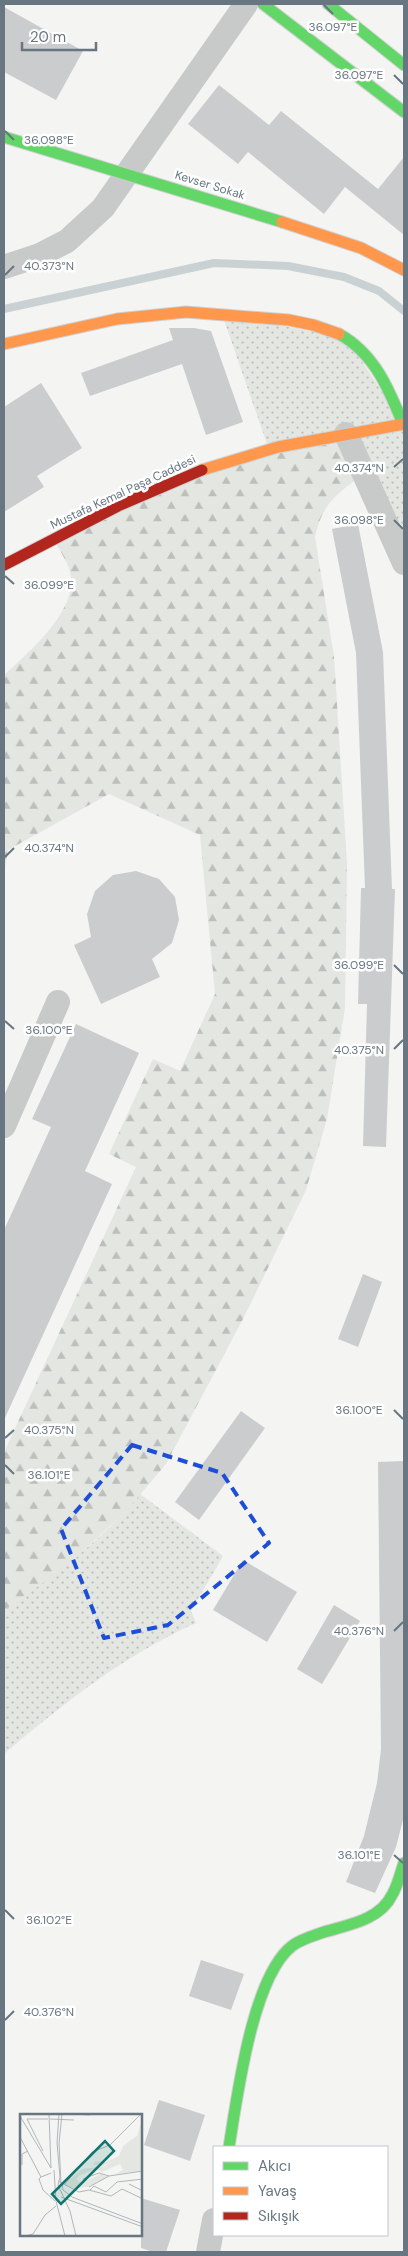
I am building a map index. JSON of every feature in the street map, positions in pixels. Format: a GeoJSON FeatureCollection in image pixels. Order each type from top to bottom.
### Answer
{"type":"FeatureCollection","features":[{"type":"Feature","properties":{"kind":"main road"},"geometry":{"type":"LineString","coordinates":[[263,4],[404,112]]}},
{"type":"Feature","properties":{"kind":"main road"},"geometry":{"type":"LineString","coordinates":[[328,4],[404,64]]}},
{"type":"Feature","properties":{"kind":"main road","name":"Kevser Sokak"},"geometry":{"type":"LineString","coordinates":[[4,137],[315,232],[361,248],[404,270]]}},
{"type":"Feature","properties":{"kind":"main road"},"geometry":{"type":"LineString","coordinates":[[4,344],[120,319],[187,312],[272,318],[318,326],[346,338],[368,358],[384,380],[404,424]]}},
{"type":"Feature","properties":{"kind":"main road","name":"Mustafa Kemal Paşa Caddesi"},"geometry":{"type":"LineString","coordinates":[[4,565],[166,485],[238,458],[346,434],[404,424]]}},
{"type":"Feature","properties":{"kind":"main road"},"geometry":{"type":"LineString","coordinates":[[228,2146],[248,2044],[274,1966],[292,1946],[380,1910],[392,1896],[404,1863]]}},
{"type":"Feature","properties":{"kind":"street"},"geometry":{"type":"LineString","coordinates":[[4,267],[40,255],[67,241],[103,208],[246,4]]}},
{"type":"Feature","properties":{"kind":"street"},"geometry":{"type":"LineString","coordinates":[[346,434],[404,563]]}},
{"type":"Feature","properties":{"kind":"street"},"geometry":{"type":"LineString","coordinates":[[4,1126],[58,1002]]}},
{"type":"Feature","properties":{"kind":"street"},"geometry":{"type":"LineString","coordinates":[[208,2252],[213,2225]]}},
{"type":"Feature","properties":{"kind":"highlighted area"},"geometry":{"type":"Polygon","coordinates":[[[132,1445],[222,1473],[269,1543],[168,1625],[104,1638],[61,1529],[132,1445]]]}},
{"type":"Feature","properties":{"kind":"green space"},"geometry":{"type":"Polygon","coordinates":[[[222,314],[346,338],[404,424],[404,563],[346,434],[269,450],[222,314]]]}},
{"type":"Feature","properties":{"kind":"green space"},"geometry":{"type":"Polygon","coordinates":[[[346,434],[364,474],[332,500],[322,516],[315,537],[334,657],[347,864],[345,1008],[327,1119],[306,1190],[244,1317],[166,1464],[127,1510],[67,1566],[4,1610],[4,1452],[136,1167],[109,1154],[153,1059],[180,1071],[215,994],[200,835],[109,794],[8,850],[4,873],[4,675],[37,644],[58,618],[66,604],[70,591],[71,577],[54,539],[166,485],[346,434]]]}},
{"type":"Feature","properties":{"kind":"green space"},"geometry":{"type":"Polygon","coordinates":[[[140,1494],[223,1556],[191,1611],[196,1623],[144,1650],[95,1682],[4,1754],[4,1610],[76,1557],[110,1527],[140,1494]]]}},
{"type":"Feature","properties":{"kind":"building"},"geometry":{"type":"Polygon","coordinates":[[[4,7],[83,51],[56,100],[4,72],[4,7]]]}},
{"type":"Feature","properties":{"kind":"building"},"geometry":{"type":"Polygon","coordinates":[[[219,85],[269,125],[281,111],[378,189],[404,157],[404,235],[345,187],[324,214],[248,152],[238,164],[188,124],[219,85]]]}},
{"type":"Feature","properties":{"kind":"building"},"geometry":{"type":"Polygon","coordinates":[[[169,328],[194,328],[211,331],[243,422],[206,435],[182,364],[90,396],[81,373],[173,340],[169,328]]]}},
{"type":"Feature","properties":{"kind":"building"},"geometry":{"type":"Polygon","coordinates":[[[41,383],[82,448],[37,476],[44,487],[4,512],[4,407],[41,383]]]}},
{"type":"Feature","properties":{"kind":"building"},"geometry":{"type":"Polygon","coordinates":[[[358,524],[383,652],[392,889],[395,889],[386,1147],[363,1146],[367,1004],[358,1004],[361,888],[365,888],[356,653],[332,529],[358,524]]]}},
{"type":"Feature","properties":{"kind":"building"},"geometry":{"type":"Polygon","coordinates":[[[136,871],[159,879],[175,897],[179,920],[172,943],[152,959],[160,977],[101,1004],[74,945],[91,937],[87,914],[95,891],[113,875],[136,871]]]}},
{"type":"Feature","properties":{"kind":"building"},"geometry":{"type":"Polygon","coordinates":[[[76,1024],[139,1053],[85,1171],[112,1184],[4,1420],[4,1230],[51,1127],[32,1119],[76,1024]]]}},
{"type":"Feature","properties":{"kind":"building"},"geometry":{"type":"Polygon","coordinates":[[[363,1274],[382,1282],[358,1347],[338,1339],[363,1274]]]}},
{"type":"Feature","properties":{"kind":"building"},"geometry":{"type":"Polygon","coordinates":[[[241,1411],[265,1428],[199,1520],[175,1502],[241,1411]]]}},
{"type":"Feature","properties":{"kind":"building"},"geometry":{"type":"Polygon","coordinates":[[[404,1461],[404,1816],[396,1847],[375,1893],[346,1882],[364,1836],[377,1783],[381,1749],[378,1462],[404,1461]]]}},
{"type":"Feature","properties":{"kind":"building"},"geometry":{"type":"Polygon","coordinates":[[[243,1560],[297,1592],[267,1642],[213,1610],[243,1560]]]}},
{"type":"Feature","properties":{"kind":"building"},"geometry":{"type":"Polygon","coordinates":[[[334,1605],[360,1621],[322,1684],[297,1669],[334,1605]]]}},
{"type":"Feature","properties":{"kind":"building"},"geometry":{"type":"Polygon","coordinates":[[[201,1960],[244,1974],[231,2010],[189,1996],[201,1960]]]}},
{"type":"Feature","properties":{"kind":"building"},"geometry":{"type":"Polygon","coordinates":[[[159,2100],[205,2115],[190,2161],[144,2145],[159,2100]]]}},
{"type":"Feature","properties":{"kind":"building"},"geometry":{"type":"Polygon","coordinates":[[[142,2198],[180,2210],[166,2252],[153,2252],[141,2248],[142,2198]]]}},
{"type":"Feature","properties":{"kind":"waterway"},"geometry":{"type":"LineString","coordinates":[[4,309],[214,263],[288,266],[344,277],[379,291],[404,311]]}},
{"type":"Feature","properties":{"kind":"traffic: fast"},"geometry":{"type":"LineString","coordinates":[[263,4],[404,112]]}},
{"type":"Feature","properties":{"kind":"traffic: fast"},"geometry":{"type":"LineString","coordinates":[[328,4],[404,65]]}},
{"type":"Feature","properties":{"kind":"traffic: fast"},"geometry":{"type":"LineString","coordinates":[[4,137],[282,222]]}},
{"type":"Feature","properties":{"kind":"traffic: fast"},"geometry":{"type":"LineString","coordinates":[[339,334],[362,351],[379,373],[403,424]]}},
{"type":"Feature","properties":{"kind":"traffic: fast"},"geometry":{"type":"LineString","coordinates":[[229,2146],[248,2040],[266,1984],[278,1962],[299,1941],[353,1924],[372,1916],[380,1910],[394,1891],[404,1863]]}},
{"type":"Feature","properties":{"kind":"traffic: slow"},"geometry":{"type":"LineString","coordinates":[[282,222],[361,248],[404,270]]}},
{"type":"Feature","properties":{"kind":"traffic: slow"},"geometry":{"type":"LineString","coordinates":[[4,344],[117,319],[186,312],[289,320],[313,325],[339,334]]}},
{"type":"Feature","properties":{"kind":"traffic: slow"},"geometry":{"type":"LineString","coordinates":[[202,470],[278,447],[404,424]]}},
{"type":"Feature","properties":{"kind":"traffic: jam"},"geometry":{"type":"LineString","coordinates":[[4,565],[118,506],[202,470]]}}]}
